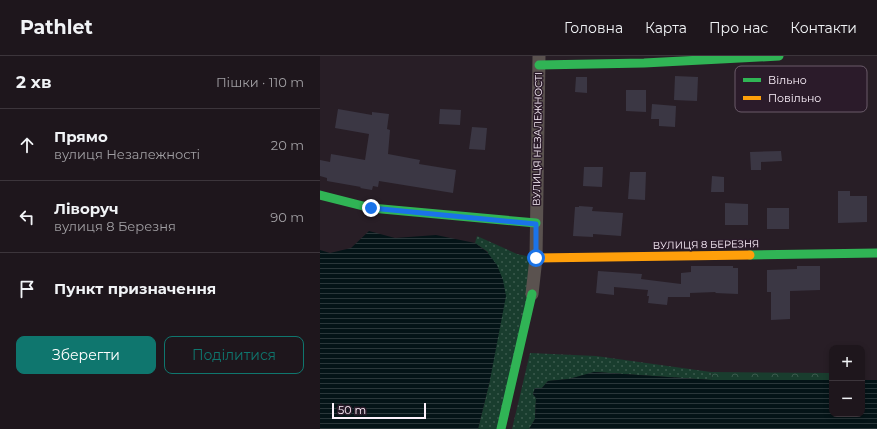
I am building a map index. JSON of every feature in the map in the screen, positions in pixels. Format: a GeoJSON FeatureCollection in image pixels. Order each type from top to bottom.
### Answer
{"type":"FeatureCollection","features":[{"type":"Feature","properties":{"kind":"street"},"geometry":{"type":"LineString","coordinates":[[539,61],[644,63],[779,56]]}},
{"type":"Feature","properties":{"kind":"street","name":"ВУЛИЦЯ НЕЗАЛЕЖНОСТІ"},"geometry":{"type":"LineString","coordinates":[[532,294],[536,258],[539,61]]}},
{"type":"Feature","properties":{"kind":"street"},"geometry":{"type":"LineString","coordinates":[[320,195],[371,208],[536,224]]}},
{"type":"Feature","properties":{"kind":"street","name":"ВУЛИЦЯ 8 БЕРЕЗНЯ"},"geometry":{"type":"LineString","coordinates":[[536,258],[877,253]]}},
{"type":"Feature","properties":{"kind":"street"},"geometry":{"type":"LineString","coordinates":[[501,429],[532,294]]}},
{"type":"Feature","properties":{"kind":"green space"},"geometry":{"type":"Polygon","coordinates":[[[477,236],[517,254],[536,258],[501,429],[478,429],[490,380],[488,252],[475,243],[477,236]]]}},
{"type":"Feature","properties":{"kind":"green space"},"geometry":{"type":"Polygon","coordinates":[[[530,353],[596,356],[711,372],[712,380],[595,372],[569,379],[548,381],[542,388],[535,388],[533,394],[536,398],[535,419],[529,429],[512,429],[530,353]]]}},
{"type":"Feature","properties":{"kind":"green space"},"geometry":{"type":"Polygon","coordinates":[[[711,372],[829,373],[829,380],[712,380],[711,372]]]}},
{"type":"Feature","properties":{"kind":"shaded area"},"geometry":{"type":"Polygon","coordinates":[[[369,231],[395,238],[436,235],[475,243],[487,252],[497,265],[503,280],[506,296],[490,380],[478,429],[320,429],[320,250],[330,253],[351,248],[369,231]]]}},
{"type":"Feature","properties":{"kind":"shaded area"},"geometry":{"type":"Polygon","coordinates":[[[594,372],[712,380],[829,380],[829,417],[865,417],[865,380],[877,380],[877,429],[529,429],[535,419],[536,398],[533,394],[535,388],[542,388],[548,381],[569,379],[594,372]]]}},
{"type":"Feature","properties":{"kind":"building"},"geometry":{"type":"Polygon","coordinates":[[[675,76],[698,77],[697,101],[674,100],[675,76]]]}},
{"type":"Feature","properties":{"kind":"building"},"geometry":{"type":"Polygon","coordinates":[[[576,77],[587,77],[587,93],[575,92],[576,77]]]}},
{"type":"Feature","properties":{"kind":"building"},"geometry":{"type":"Polygon","coordinates":[[[626,90],[646,90],[646,112],[626,111],[626,90]]]}},
{"type":"Feature","properties":{"kind":"building"},"geometry":{"type":"Polygon","coordinates":[[[652,104],[676,106],[675,127],[659,126],[659,119],[651,119],[652,104]]]}},
{"type":"Feature","properties":{"kind":"building"},"geometry":{"type":"Polygon","coordinates":[[[338,109],[372,115],[372,112],[389,114],[387,129],[390,130],[388,154],[420,160],[419,164],[456,170],[453,193],[379,181],[378,187],[373,186],[372,190],[327,181],[327,178],[320,176],[320,160],[330,162],[331,154],[365,160],[369,134],[335,128],[338,109]]]}},
{"type":"Feature","properties":{"kind":"building"},"geometry":{"type":"Polygon","coordinates":[[[440,109],[461,110],[460,125],[439,124],[440,109]]]}},
{"type":"Feature","properties":{"kind":"building"},"geometry":{"type":"Polygon","coordinates":[[[472,127],[487,128],[485,150],[469,149],[472,127]]]}},
{"type":"Feature","properties":{"kind":"building"},"geometry":{"type":"Polygon","coordinates":[[[781,151],[782,161],[761,162],[761,170],[751,170],[750,152],[781,151]]]}},
{"type":"Feature","properties":{"kind":"building"},"geometry":{"type":"Polygon","coordinates":[[[584,167],[603,167],[602,187],[583,186],[584,167]]]}},
{"type":"Feature","properties":{"kind":"building"},"geometry":{"type":"Polygon","coordinates":[[[630,172],[646,172],[645,200],[628,199],[630,172]]]}},
{"type":"Feature","properties":{"kind":"building"},"geometry":{"type":"Polygon","coordinates":[[[712,176],[724,177],[724,192],[711,192],[712,176]]]}},
{"type":"Feature","properties":{"kind":"building"},"geometry":{"type":"Polygon","coordinates":[[[838,191],[850,191],[850,196],[867,196],[867,222],[838,223],[838,191]]]}},
{"type":"Feature","properties":{"kind":"building"},"geometry":{"type":"Polygon","coordinates":[[[725,203],[748,204],[748,225],[725,225],[725,203]]]}},
{"type":"Feature","properties":{"kind":"building"},"geometry":{"type":"Polygon","coordinates":[[[575,207],[593,207],[592,211],[623,213],[621,236],[593,234],[593,237],[573,236],[575,207]]]}},
{"type":"Feature","properties":{"kind":"building"},"geometry":{"type":"Polygon","coordinates":[[[767,208],[789,208],[789,229],[767,229],[767,208]]]}},
{"type":"Feature","properties":{"kind":"building"},"geometry":{"type":"Polygon","coordinates":[[[691,266],[733,266],[733,268],[738,268],[738,294],[715,293],[716,292],[690,293],[690,297],[668,297],[667,305],[648,303],[648,290],[614,287],[614,295],[596,293],[598,271],[642,274],[641,279],[681,284],[681,273],[691,272],[691,266]]]}},
{"type":"Feature","properties":{"kind":"building"},"geometry":{"type":"Polygon","coordinates":[[[797,266],[820,266],[820,290],[790,291],[790,319],[771,320],[771,292],[767,292],[767,270],[797,269],[797,266]]]}},
{"type":"Feature","properties":{"kind":"traffic: fast"},"geometry":{"type":"LineString","coordinates":[[539,65],[644,63],[779,56]]}},
{"type":"Feature","properties":{"kind":"traffic: fast"},"geometry":{"type":"LineString","coordinates":[[320,195],[371,208],[536,223]]}},
{"type":"Feature","properties":{"kind":"traffic: fast"},"geometry":{"type":"LineString","coordinates":[[750,255],[877,253]]}},
{"type":"Feature","properties":{"kind":"traffic: fast"},"geometry":{"type":"LineString","coordinates":[[501,429],[532,294]]}},
{"type":"Feature","properties":{"kind":"traffic: slow"},"geometry":{"type":"LineString","coordinates":[[536,258],[750,255]]}},
{"type":"Feature","properties":{"kind":"route"},"geometry":{"type":"LineString","coordinates":[[371,208],[536,224],[536,258]]}}]}
